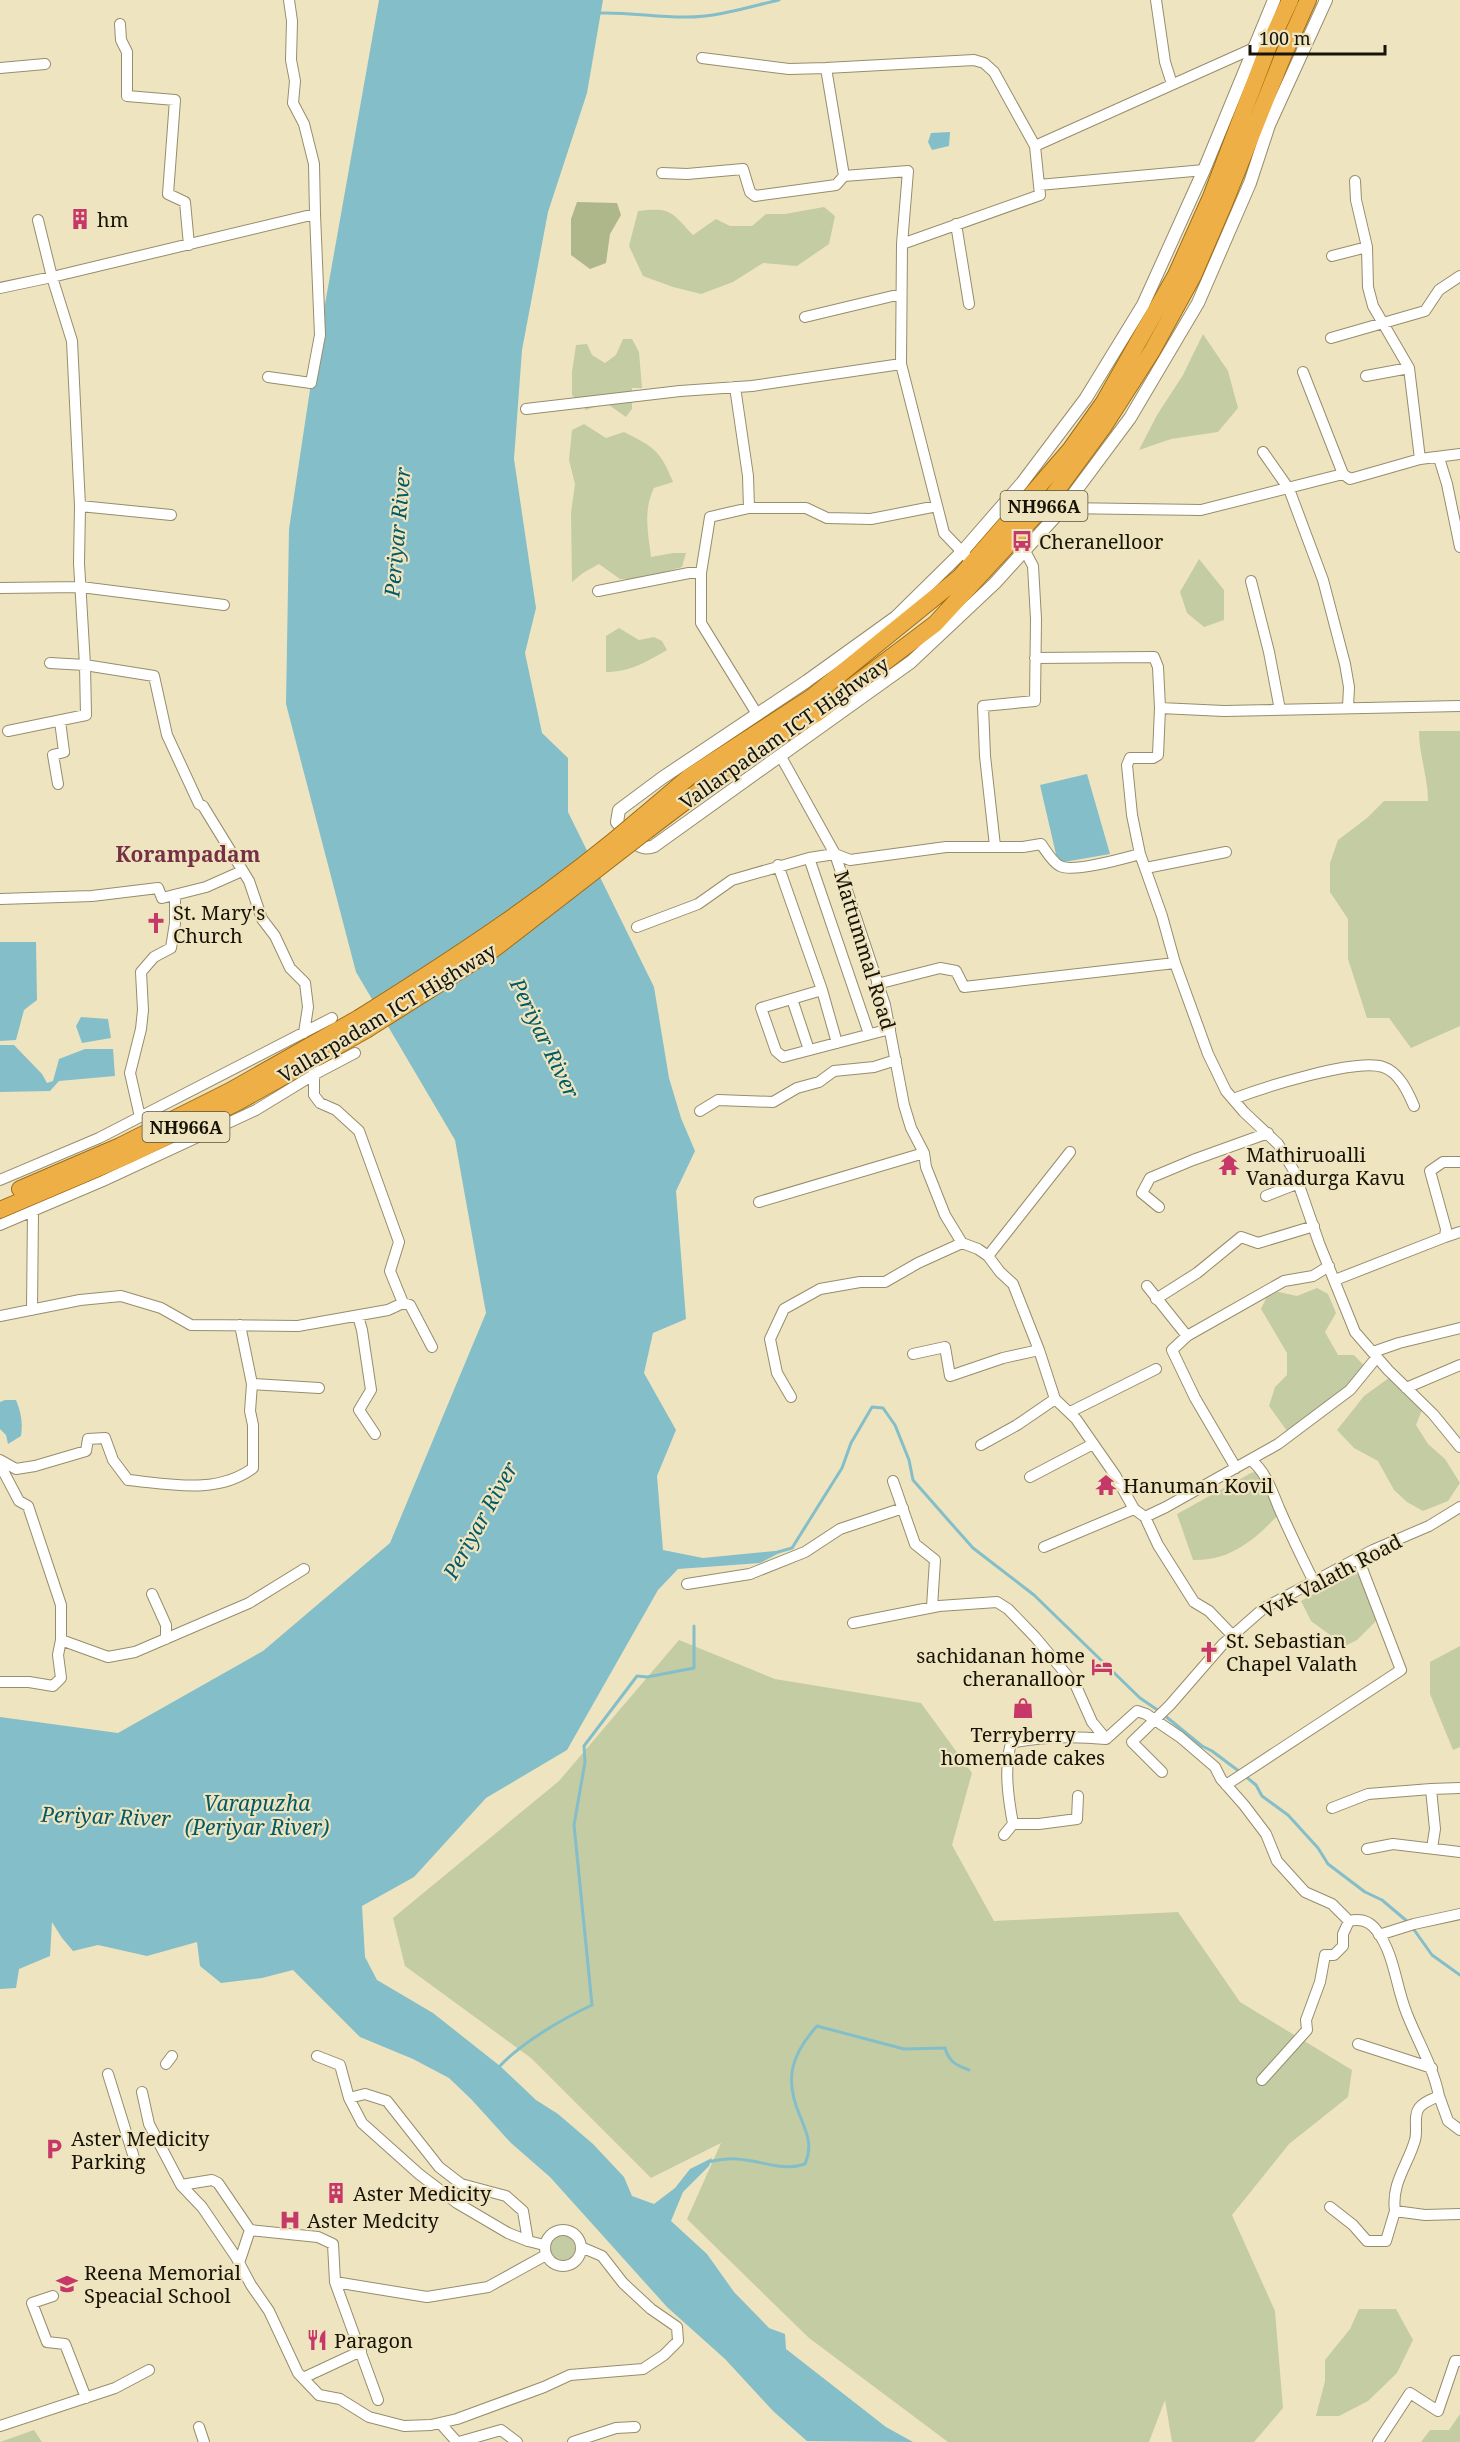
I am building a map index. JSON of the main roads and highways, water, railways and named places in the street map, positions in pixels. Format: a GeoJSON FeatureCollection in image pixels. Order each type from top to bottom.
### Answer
{"type":"FeatureCollection","features":[{"type":"Feature","properties":{"kind":"highway","name":"Vallarpadam ICT Highway"},"geometry":{"type":"LineString","coordinates":[[0,1197],[141,1136],[231,1091],[362,1024],[494,949],[646,823],[740,760],[816,714],[935,624],[978,567],[1052,497],[1104,426],[1152,351],[1188,285],[1250,115],[1283,56],[1290,0]]}},
{"type":"Feature","properties":{"kind":"highway","name":"Vallarpadam ICT Highway"},"geometry":{"type":"LineString","coordinates":[[1250,115],[1261,46],[1288,24],[1323,1]]}},
{"type":"Feature","properties":{"kind":"highway","name":"Vallarpadam ICT Highway"},"geometry":{"type":"LineString","coordinates":[[0,1209],[130,1162],[238,1102],[362,1024]]}},
{"type":"Feature","properties":{"kind":"highway"},"geometry":{"type":"LineString","coordinates":[[136,1119],[141,1136]]}},
{"type":"Feature","properties":{"kind":"water","name":"Varapuzha (Periyar River)"},"geometry":{"type":"Polygon","coordinates":[[[379,0],[603,0],[587,93],[548,212],[522,350],[514,459],[536,608],[525,653],[542,733],[568,758],[568,812],[654,987],[669,1078],[681,1118],[695,1151],[676,1191],[686,1319],[653,1333],[644,1373],[676,1430],[657,1476],[663,1550],[703,1558],[785,1550],[760,1563],[678,1569],[658,1590],[567,1750],[486,1798],[414,1877],[362,1906],[365,1957],[377,1980],[433,2013],[500,2066],[536,2100],[558,2114],[593,2144],[624,2177],[632,2196],[654,2204],[675,2188],[690,2169],[712,2158],[709,2166],[683,2192],[671,2221],[707,2254],[734,2292],[769,2328],[785,2334],[786,2349],[886,2427],[913,2442],[807,2441],[773,2411],[725,2359],[667,2307],[550,2177],[511,2143],[449,2078],[413,2059],[360,2037],[293,1970],[262,1978],[221,1983],[200,1966],[197,1942],[147,1956],[98,1945],[73,1951],[52,1922],[50,1956],[19,1969],[16,1988],[0,1989],[0,1717],[118,1733],[263,1651],[390,1543],[486,1313],[455,1140],[356,972],[286,704],[289,529],[311,383],[379,0]]]}},
{"type":"Feature","properties":{"kind":"water"},"geometry":{"type":"Polygon","coordinates":[[[950,132],[949,146],[932,150],[928,142],[931,133],[950,132]]]}},
{"type":"Feature","properties":{"kind":"water"},"geometry":{"type":"Polygon","coordinates":[[[1087,774],[1110,854],[1058,863],[1040,785],[1087,774]]]}},
{"type":"Feature","properties":{"kind":"water"},"geometry":{"type":"Polygon","coordinates":[[[0,942],[36,942],[37,1000],[24,1010],[16,1040],[0,1041],[0,942]]]}},
{"type":"Feature","properties":{"kind":"water"},"geometry":{"type":"Polygon","coordinates":[[[81,1017],[108,1019],[111,1038],[82,1043],[76,1026],[81,1017]]]}},
{"type":"Feature","properties":{"kind":"water"},"geometry":{"type":"Polygon","coordinates":[[[0,1045],[14,1045],[42,1074],[47,1083],[53,1081],[59,1059],[85,1049],[113,1049],[115,1076],[59,1081],[50,1091],[0,1092],[0,1045]]]}},
{"type":"Feature","properties":{"kind":"water"},"geometry":{"type":"Polygon","coordinates":[[[16,1400],[22,1422],[21,1436],[8,1444],[6,1435],[0,1429],[0,1402],[16,1400]]]}},
{"type":"Feature","properties":{"kind":"waterway"},"geometry":{"type":"LineString","coordinates":[[599,13],[695,17],[731,12],[779,0]]}},
{"type":"Feature","properties":{"kind":"waterway"},"geometry":{"type":"LineString","coordinates":[[778,1552],[792,1548],[842,1468],[851,1443],[872,1407],[883,1408],[895,1425],[909,1460],[913,1480],[973,1548],[1034,1595],[1140,1698],[1159,1711]]}},
{"type":"Feature","properties":{"kind":"waterway"},"geometry":{"type":"LineString","coordinates":[[499,2067],[542,2032],[592,2005],[574,1825],[585,1762],[584,1746],[637,1676],[647,1677],[694,1668],[694,1626]]}},
{"type":"Feature","properties":{"kind":"waterway"},"geometry":{"type":"LineString","coordinates":[[1164,1715],[1202,1746],[1240,1772]]}},
{"type":"Feature","properties":{"kind":"waterway"},"geometry":{"type":"LineString","coordinates":[[1245,1776],[1256,1785],[1262,1796],[1288,1815],[1318,1848],[1328,1864],[1365,1892],[1382,1900],[1408,1922]]}},
{"type":"Feature","properties":{"kind":"waterway"},"geometry":{"type":"LineString","coordinates":[[1412,1927],[1432,1955],[1460,1975]]}},
{"type":"Feature","properties":{"kind":"waterway"},"geometry":{"type":"LineString","coordinates":[[708,2162],[734,2159],[788,2167],[805,2164],[809,2151],[808,2140],[795,2103],[791,2079],[796,2057],[817,2026],[904,2049],[945,2048],[954,2062],[969,2070]]}},
{"type":"Feature","properties":{"kind":"place","name":"hm"},"geometry":{"type":"Point","coordinates":[80,219]}},
{"type":"Feature","properties":{"kind":"place","name":"Cheranelloor"},"geometry":{"type":"Point","coordinates":[1022,541]}},
{"type":"Feature","properties":{"kind":"place","name":"St. Mary's Church"},"geometry":{"type":"Point","coordinates":[156,923]}},
{"type":"Feature","properties":{"kind":"place","name":"Mathiruoalli Vanadurga Kavu"},"geometry":{"type":"Point","coordinates":[1229,1165]}},
{"type":"Feature","properties":{"kind":"place","name":"Hanuman Kovil"},"geometry":{"type":"Point","coordinates":[1106,1485]}},
{"type":"Feature","properties":{"kind":"place","name":"St. Sebastian Chapel Valath"},"geometry":{"type":"Point","coordinates":[1209,1652]}},
{"type":"Feature","properties":{"kind":"place","name":"sachidanan home cheranalloor"},"geometry":{"type":"Point","coordinates":[1102,1667]}},
{"type":"Feature","properties":{"kind":"place","name":"Terryberry homemade cakes"},"geometry":{"type":"Point","coordinates":[1023,1708]}},
{"type":"Feature","properties":{"kind":"place","name":"Aster Medicity Parking"},"geometry":{"type":"Point","coordinates":[54,2149]}},
{"type":"Feature","properties":{"kind":"place","name":"Aster Medicity"},"geometry":{"type":"Point","coordinates":[336,2193]}},
{"type":"Feature","properties":{"kind":"place","name":"Aster Medcity"},"geometry":{"type":"Point","coordinates":[290,2220]}},
{"type":"Feature","properties":{"kind":"place","name":"Reena Memorial Speacial School"},"geometry":{"type":"Point","coordinates":[67,2284]}},
{"type":"Feature","properties":{"kind":"place","name":"Paragon"},"geometry":{"type":"Point","coordinates":[317,2340]}},
{"type":"Feature","properties":{"kind":"district","name":"Korampadam"},"geometry":{"type":"Point","coordinates":[188,854]}},
{"type":"Feature","properties":{"kind":"water label","name":"Periyar River"},"geometry":{"type":"Point","coordinates":[397,532]}},
{"type":"Feature","properties":{"kind":"water label","name":"Periyar River"},"geometry":{"type":"Point","coordinates":[545,1038]}},
{"type":"Feature","properties":{"kind":"water label","name":"Periyar River"},"geometry":{"type":"Point","coordinates":[480,1520]}},
{"type":"Feature","properties":{"kind":"water label","name":"Periyar River"},"geometry":{"type":"Point","coordinates":[106,1816]}}]}
